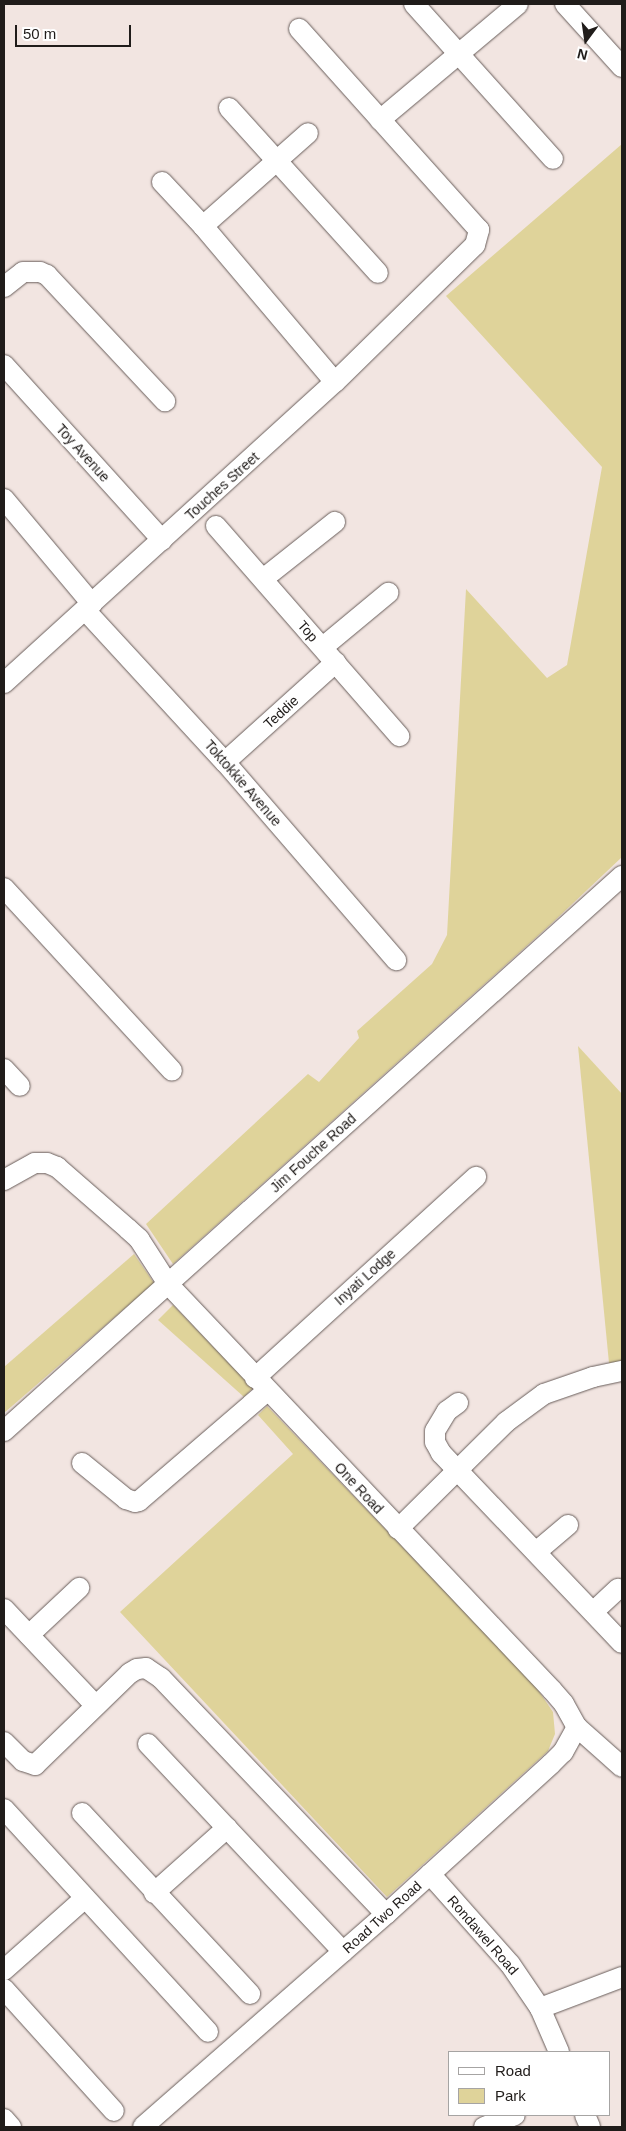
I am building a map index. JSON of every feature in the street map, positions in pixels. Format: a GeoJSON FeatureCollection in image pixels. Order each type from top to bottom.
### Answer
{"type":"FeatureCollection","features":[{"type":"Feature","properties":{"kind":"street"},"geometry":{"type":"LineString","coordinates":[[414,4],[553,159]]}},
{"type":"Feature","properties":{"kind":"street"},"geometry":{"type":"LineString","coordinates":[[299,29],[380,120],[460,55],[518,4]]}},
{"type":"Feature","properties":{"kind":"street"},"geometry":{"type":"LineString","coordinates":[[565,4],[622,67]]}},
{"type":"Feature","properties":{"kind":"street"},"geometry":{"type":"LineString","coordinates":[[229,108],[378,273]]}},
{"type":"Feature","properties":{"kind":"street","name":"Touches Street"},"geometry":{"type":"LineString","coordinates":[[4,683],[335,382],[476,245],[479,230],[380,120]]}},
{"type":"Feature","properties":{"kind":"street"},"geometry":{"type":"LineString","coordinates":[[203,226],[308,133]]}},
{"type":"Feature","properties":{"kind":"street"},"geometry":{"type":"LineString","coordinates":[[162,182],[203,226],[335,382]]}},
{"type":"Feature","properties":{"kind":"street"},"geometry":{"type":"LineString","coordinates":[[4,287],[23,272],[40,272],[47,275],[164,402]]}},
{"type":"Feature","properties":{"kind":"street","name":"Toy Avenue"},"geometry":{"type":"LineString","coordinates":[[4,366],[162,540]]}},
{"type":"Feature","properties":{"kind":"street","name":"Toktokkie Avenue"},"geometry":{"type":"LineString","coordinates":[[4,499],[89,607],[396,960]]}},
{"type":"Feature","properties":{"kind":"street"},"geometry":{"type":"LineString","coordinates":[[263,579],[335,522]]}},
{"type":"Feature","properties":{"kind":"street","name":"Top"},"geometry":{"type":"LineString","coordinates":[[216,526],[399,736]]}},
{"type":"Feature","properties":{"kind":"street","name":"Teddie"},"geometry":{"type":"LineString","coordinates":[[225,762],[388,593]]}},
{"type":"Feature","properties":{"kind":"street","name":"Jim Fouche Road"},"geometry":{"type":"LineString","coordinates":[[4,1431],[622,876]]}},
{"type":"Feature","properties":{"kind":"street"},"geometry":{"type":"LineString","coordinates":[[4,888],[172,1071]]}},
{"type":"Feature","properties":{"kind":"street"},"geometry":{"type":"LineString","coordinates":[[4,1069],[20,1086]]}},
{"type":"Feature","properties":{"kind":"street","name":"One Road"},"geometry":{"type":"LineString","coordinates":[[5,1176],[34,1163],[47,1163],[57,1167],[139,1240],[168,1284],[552,1690],[564,1704],[577,1727]]}},
{"type":"Feature","properties":{"kind":"street","name":"Inyati Lodge"},"geometry":{"type":"LineString","coordinates":[[82,1463],[126,1499],[135,1502],[139,1500],[476,1177]]}},
{"type":"Feature","properties":{"kind":"street"},"geometry":{"type":"LineString","coordinates":[[398,1529],[506,1422],[544,1394],[594,1377],[622,1371]]}},
{"type":"Feature","properties":{"kind":"street"},"geometry":{"type":"LineString","coordinates":[[458,1403],[448,1412],[435,1431],[435,1442],[441,1453],[622,1643]]}},
{"type":"Feature","properties":{"kind":"street"},"geometry":{"type":"LineString","coordinates":[[536,1552],[568,1525]]}},
{"type":"Feature","properties":{"kind":"street"},"geometry":{"type":"LineString","coordinates":[[29,1635],[79,1588]]}},
{"type":"Feature","properties":{"kind":"street"},"geometry":{"type":"LineString","coordinates":[[593,1612],[618,1589]]}},
{"type":"Feature","properties":{"kind":"street"},"geometry":{"type":"LineString","coordinates":[[4,1609],[95,1704]]}},
{"type":"Feature","properties":{"kind":"street"},"geometry":{"type":"LineString","coordinates":[[4,1742],[23,1762],[35,1765],[95,1704],[137,1669],[142,1667],[151,1671],[160,1678],[386,1914]]}},
{"type":"Feature","properties":{"kind":"street"},"geometry":{"type":"LineString","coordinates":[[577,1727],[622,1767]]}},
{"type":"Feature","properties":{"kind":"street","name":"Road Two Road"},"geometry":{"type":"LineString","coordinates":[[143,2127],[430,1874],[562,1752],[577,1727]]}},
{"type":"Feature","properties":{"kind":"street"},"geometry":{"type":"LineString","coordinates":[[148,1744],[343,1952]]}},
{"type":"Feature","properties":{"kind":"street"},"geometry":{"type":"LineString","coordinates":[[4,1809],[208,2032]]}},
{"type":"Feature","properties":{"kind":"street"},"geometry":{"type":"LineString","coordinates":[[82,1813],[154,1893],[250,1994]]}},
{"type":"Feature","properties":{"kind":"street"},"geometry":{"type":"LineString","coordinates":[[154,1893],[227,1828]]}},
{"type":"Feature","properties":{"kind":"street","name":"Rondawel Road"},"geometry":{"type":"LineString","coordinates":[[430,1874],[510,1964],[540,2008],[559,2051]]}},
{"type":"Feature","properties":{"kind":"street"},"geometry":{"type":"LineString","coordinates":[[4,1970],[85,1898]]}},
{"type":"Feature","properties":{"kind":"street"},"geometry":{"type":"LineString","coordinates":[[540,2008],[622,1978]]}},
{"type":"Feature","properties":{"kind":"street"},"geometry":{"type":"LineString","coordinates":[[4,1988],[114,2111]]}},
{"type":"Feature","properties":{"kind":"street"},"geometry":{"type":"LineString","coordinates":[[484,2127],[512,2116]]}},
{"type":"Feature","properties":{"kind":"street"},"geometry":{"type":"LineString","coordinates":[[4,2119],[11,2127]]}},
{"type":"Feature","properties":{"kind":"green space"},"geometry":{"type":"Polygon","coordinates":[[[622,144],[622,857],[551,924],[173,1264],[146,1224],[308,1074],[319,1082],[359,1038],[357,1031],[432,964],[447,935],[466,589],[547,678],[567,665],[602,467],[446,296],[622,144]]]}},
{"type":"Feature","properties":{"kind":"green space"},"geometry":{"type":"Polygon","coordinates":[[[578,1046],[622,1094],[622,1362],[609,1363],[578,1046]]]}},
{"type":"Feature","properties":{"kind":"green space"},"geometry":{"type":"Polygon","coordinates":[[[134,1254],[154,1283],[4,1413],[4,1367],[134,1254]]]}},
{"type":"Feature","properties":{"kind":"green space"},"geometry":{"type":"Polygon","coordinates":[[[173,1305],[253,1388],[244,1397],[158,1320],[173,1305]]]}},
{"type":"Feature","properties":{"kind":"green space"},"geometry":{"type":"Polygon","coordinates":[[[267,1406],[534,1684],[553,1712],[555,1734],[548,1751],[387,1897],[120,1612],[293,1454],[258,1415],[267,1406]]]}}]}
